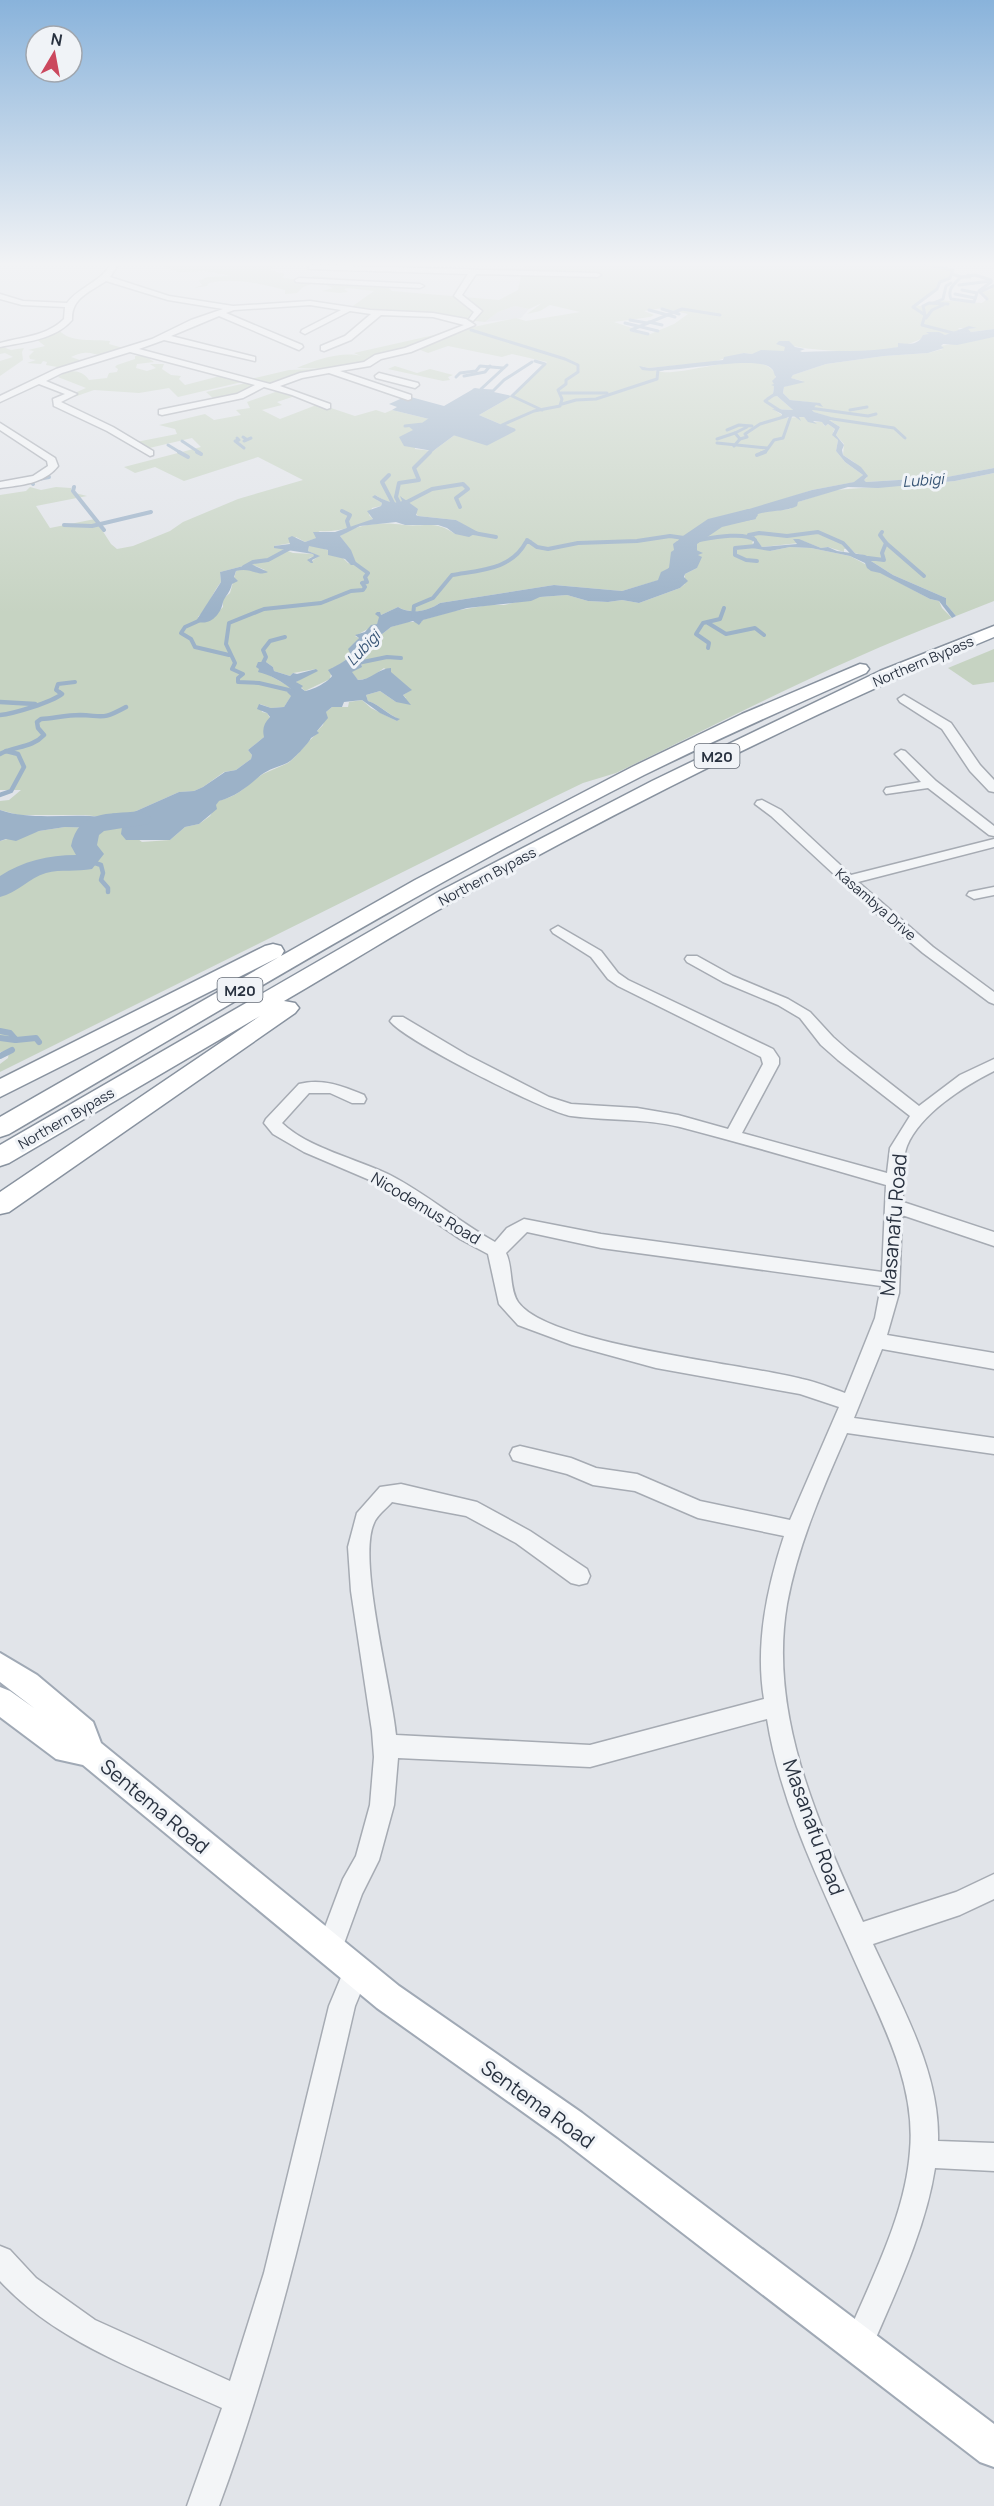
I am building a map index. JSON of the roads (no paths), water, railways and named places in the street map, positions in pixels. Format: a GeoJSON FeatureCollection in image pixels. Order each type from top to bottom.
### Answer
{"type":"FeatureCollection","features":[{"type":"Feature","properties":{"kind":"highway","name":"Northern Bypass"},"geometry":{"type":"LineString","coordinates":[[0,1128],[480,853],[636,773],[801,693],[994,614]]}},
{"type":"Feature","properties":{"kind":"highway","name":"Northern Bypass"},"geometry":{"type":"LineString","coordinates":[[0,1157],[448,896],[659,784],[886,675],[994,631]]}},
{"type":"Feature","properties":{"kind":"highway"},"geometry":{"type":"LineString","coordinates":[[0,1089],[375,900],[480,853]]}},
{"type":"Feature","properties":{"kind":"highway"},"geometry":{"type":"LineString","coordinates":[[0,1205],[448,896]]}},
{"type":"Feature","properties":{"kind":"main road","name":"Sentema Road"},"geometry":{"type":"LineString","coordinates":[[0,1666],[27,1684],[83,1732],[89,1752]]}},
{"type":"Feature","properties":{"kind":"main road","name":"Sentema Road"},"geometry":{"type":"LineString","coordinates":[[0,1700],[66,1749],[89,1752],[329,1951],[388,1997],[570,2125],[994,2448]]}},
{"type":"Feature","properties":{"kind":"street"},"geometry":{"type":"LineString","coordinates":[[244,380],[268,385],[327,406]]}},
{"type":"Feature","properties":{"kind":"street"},"geometry":{"type":"LineString","coordinates":[[162,412],[240,396],[288,380]]}},
{"type":"Feature","properties":{"kind":"street"},"geometry":{"type":"LineString","coordinates":[[356,380],[408,397]]}},
{"type":"Feature","properties":{"kind":"street"},"geometry":{"type":"LineString","coordinates":[[397,380],[415,385]]}},
{"type":"Feature","properties":{"kind":"street"},"geometry":{"type":"LineString","coordinates":[[0,399],[39,381],[56,386],[73,394],[56,402],[57,404],[110,429],[150,453]]}},
{"type":"Feature","properties":{"kind":"street"},"geometry":{"type":"LineString","coordinates":[[0,426],[52,460],[53,466],[48,473],[39,477],[0,485]]}},
{"type":"Feature","properties":{"kind":"street"},"geometry":{"type":"LineString","coordinates":[[0,441],[18,438]]}},
{"type":"Feature","properties":{"kind":"street"},"geometry":{"type":"LineString","coordinates":[[904,699],[948,726],[975,768],[994,788]]}},
{"type":"Feature","properties":{"kind":"street"},"geometry":{"type":"LineString","coordinates":[[901,754],[931,784],[994,832]]}},
{"type":"Feature","properties":{"kind":"street"},"geometry":{"type":"LineString","coordinates":[[891,791],[931,784]]}},
{"type":"Feature","properties":{"kind":"street","name":"Kasambya Drive"},"geometry":{"type":"LineString","coordinates":[[762,804],[781,817],[928,950],[994,999]]}},
{"type":"Feature","properties":{"kind":"street"},"geometry":{"type":"LineString","coordinates":[[848,880],[994,843]]}},
{"type":"Feature","properties":{"kind":"street"},"geometry":{"type":"LineString","coordinates":[[974,895],[994,891]]}},
{"type":"Feature","properties":{"kind":"street"},"geometry":{"type":"LineString","coordinates":[[558,930],[596,954],[613,976],[623,983],[767,1053],[771,1058],[771,1064],[732,1137]]}},
{"type":"Feature","properties":{"kind":"street"},"geometry":{"type":"LineString","coordinates":[[692,959],[728,979],[783,1002],[805,1015],[835,1048],[921,1116]]}},
{"type":"Feature","properties":{"kind":"street"},"geometry":{"type":"LineString","coordinates":[[398,1021],[461,1059],[557,1106],[579,1112],[663,1118],[895,1181]]}},
{"type":"Feature","properties":{"kind":"street","name":"Masanafu Road"},"geometry":{"type":"LineString","coordinates":[[859,2344],[905,2225],[924,2154],[924,2130],[918,2087],[897,2026],[799,1797],[780,1729],[772,1654],[774,1614],[779,1585],[796,1530],[819,1469],[850,1403],[886,1313],[898,1148],[904,1135],[921,1116],[958,1084],[988,1073]]}},
{"type":"Feature","properties":{"kind":"street","name":"Nicodemus Road"},"geometry":{"type":"LineString","coordinates":[[358,1099],[332,1088],[305,1088],[272,1123],[279,1130],[310,1148],[385,1180],[497,1252],[508,1304],[532,1323],[572,1338],[657,1360],[801,1386],[850,1403]]}},
{"type":"Feature","properties":{"kind":"street"},"geometry":{"type":"LineString","coordinates":[[894,1206],[994,1239]]}},
{"type":"Feature","properties":{"kind":"street"},"geometry":{"type":"LineString","coordinates":[[497,1252],[513,1233],[524,1225],[601,1241],[890,1280]]}},
{"type":"Feature","properties":{"kind":"street"},"geometry":{"type":"LineString","coordinates":[[876,1341],[994,1361]]}},
{"type":"Feature","properties":{"kind":"street"},"geometry":{"type":"LineString","coordinates":[[840,1424],[994,1446]]}},
{"type":"Feature","properties":{"kind":"street"},"geometry":{"type":"LineString","coordinates":[[520,1454],[571,1466],[593,1476],[637,1483],[706,1511],[796,1530]]}},
{"type":"Feature","properties":{"kind":"street"},"geometry":{"type":"LineString","coordinates":[[329,1951],[374,1839],[382,1806],[385,1746],[362,1591],[359,1547],[364,1519],[383,1496],[401,1493],[470,1508],[523,1537],[579,1575]]}},
{"type":"Feature","properties":{"kind":"street"},"geometry":{"type":"LineString","coordinates":[[385,1746],[590,1756],[777,1706]]}},
{"type":"Feature","properties":{"kind":"street"},"geometry":{"type":"LineString","coordinates":[[857,1937],[960,1903],[994,1887]]}},
{"type":"Feature","properties":{"kind":"street"},"geometry":{"type":"LineString","coordinates":[[203,2506],[225,2448],[278,2273],[342,2006],[356,1972]]}},
{"type":"Feature","properties":{"kind":"street"},"geometry":{"type":"LineString","coordinates":[[924,2154],[994,2157]]}},
{"type":"Feature","properties":{"kind":"street"},"geometry":{"type":"LineString","coordinates":[[0,2260],[26,2288],[85,2330],[240,2401]]}},
{"type":"Feature","properties":{"kind":"water"},"geometry":{"type":"Polygon","coordinates":[[[798,380],[805,382],[784,387],[783,393],[790,400],[820,403],[823,407],[816,405],[812,410],[814,412],[841,420],[829,420],[840,427],[836,435],[844,445],[843,455],[861,467],[868,476],[864,480],[866,482],[947,477],[994,468],[994,473],[955,481],[878,488],[848,487],[798,502],[797,506],[786,510],[764,512],[754,516],[756,519],[705,529],[706,522],[812,490],[854,482],[863,475],[845,462],[836,451],[838,440],[832,435],[835,429],[828,424],[825,426],[822,422],[813,421],[817,424],[808,422],[804,417],[799,417],[801,421],[794,416],[781,418],[782,414],[772,409],[793,410],[777,396],[766,398],[773,394],[772,381],[798,380]]]}},
{"type":"Feature","properties":{"kind":"water"},"geometry":{"type":"Polygon","coordinates":[[[475,388],[512,396],[479,415],[514,430],[487,444],[456,434],[433,451],[404,446],[399,437],[413,430],[408,426],[423,424],[429,419],[392,410],[397,407],[389,404],[407,396],[444,406],[475,388]]]}},
{"type":"Feature","properties":{"kind":"water"},"geometry":{"type":"Polygon","coordinates":[[[375,495],[391,502],[402,501],[400,496],[418,509],[416,515],[418,516],[456,520],[478,532],[469,537],[455,534],[438,525],[405,525],[396,522],[360,526],[340,536],[351,550],[357,565],[351,565],[345,559],[328,555],[328,550],[309,546],[308,551],[320,556],[312,560],[313,563],[307,560],[314,556],[313,554],[274,548],[274,546],[290,544],[288,538],[292,536],[305,542],[316,538],[313,532],[335,532],[373,519],[367,511],[381,506],[382,503],[372,497],[375,495]]]}},
{"type":"Feature","properties":{"kind":"water"},"geometry":{"type":"Polygon","coordinates":[[[754,536],[762,547],[797,544],[793,539],[799,539],[821,548],[828,547],[837,551],[865,555],[877,561],[871,561],[893,575],[946,598],[946,604],[956,616],[952,618],[939,601],[930,599],[880,573],[871,571],[865,563],[850,556],[811,548],[790,547],[770,551],[752,548],[755,539],[749,538],[754,536]]]}},
{"type":"Feature","properties":{"kind":"water"},"geometry":{"type":"Polygon","coordinates":[[[684,540],[692,541],[694,549],[703,553],[698,555],[702,557],[697,568],[685,574],[684,577],[688,581],[680,588],[639,603],[622,600],[588,601],[567,595],[540,597],[531,601],[467,608],[423,620],[419,625],[413,621],[391,627],[372,642],[360,659],[362,667],[352,672],[358,680],[391,668],[391,672],[412,690],[403,695],[411,705],[396,702],[380,691],[366,695],[368,701],[400,719],[397,721],[380,713],[362,700],[344,702],[342,707],[332,707],[326,712],[328,718],[317,731],[319,733],[311,738],[293,759],[264,773],[247,787],[219,801],[216,805],[217,809],[199,824],[185,827],[170,840],[126,840],[121,834],[122,827],[116,823],[96,828],[65,827],[39,831],[16,841],[6,839],[0,841],[0,810],[38,816],[102,817],[115,814],[125,816],[179,792],[194,791],[225,772],[236,770],[251,759],[252,755],[248,750],[264,737],[264,726],[270,717],[267,713],[257,709],[259,704],[271,708],[284,707],[291,696],[287,692],[291,689],[287,686],[258,672],[259,669],[256,667],[258,662],[266,662],[273,667],[274,671],[290,676],[293,673],[316,669],[318,671],[296,682],[303,686],[301,688],[305,691],[320,685],[332,676],[328,670],[351,655],[348,649],[359,638],[355,635],[377,624],[379,617],[375,614],[377,612],[381,615],[398,607],[408,611],[419,611],[440,603],[554,585],[622,591],[658,580],[661,572],[669,568],[671,552],[674,550],[673,544],[684,540]]]}},
{"type":"Feature","properties":{"kind":"water"},"geometry":{"type":"Polygon","coordinates":[[[251,564],[268,572],[236,571],[234,577],[238,581],[232,584],[217,615],[210,621],[196,621],[221,582],[220,572],[251,564]]]}},
{"type":"Feature","properties":{"kind":"water"},"geometry":{"type":"Polygon","coordinates":[[[87,849],[101,851],[100,858],[74,865],[45,865],[51,858],[74,859],[83,856],[87,854],[87,849]]]}},
{"type":"Feature","properties":{"kind":"waterway"},"geometry":{"type":"LineString","coordinates":[[481,389],[491,380]]}},
{"type":"Feature","properties":{"kind":"waterway"},"geometry":{"type":"LineString","coordinates":[[474,390],[493,391],[504,380]]}},
{"type":"Feature","properties":{"kind":"waterway"},"geometry":{"type":"LineString","coordinates":[[529,380],[512,396],[541,410]]}},
{"type":"Feature","properties":{"kind":"waterway"},"geometry":{"type":"LineString","coordinates":[[541,410],[560,406],[562,399],[558,390],[566,384],[566,380]]}},
{"type":"Feature","properties":{"kind":"waterway"},"geometry":{"type":"LineString","coordinates":[[562,404],[576,400],[596,399],[654,380]]}},
{"type":"Feature","properties":{"kind":"waterway"},"geometry":{"type":"LineString","coordinates":[[561,393],[607,393]]}},
{"type":"Feature","properties":{"kind":"waterway"},"geometry":{"type":"LineString","coordinates":[[775,394],[765,401],[782,412]]}},
{"type":"Feature","properties":{"kind":"waterway"},"geometry":{"type":"LineString","coordinates":[[795,406],[868,416],[876,414]]}},
{"type":"Feature","properties":{"kind":"waterway"},"geometry":{"type":"LineString","coordinates":[[850,410],[867,407]]}},
{"type":"Feature","properties":{"kind":"waterway"},"geometry":{"type":"LineString","coordinates":[[455,434],[487,444],[514,430],[502,425],[541,410]]}},
{"type":"Feature","properties":{"kind":"waterway"},"geometry":{"type":"LineString","coordinates":[[761,453],[766,451],[774,440],[783,438],[791,415],[795,415]]}},
{"type":"Feature","properties":{"kind":"waterway"},"geometry":{"type":"LineString","coordinates":[[740,439],[747,437],[745,434],[760,424],[787,416]]}},
{"type":"Feature","properties":{"kind":"waterway"},"geometry":{"type":"LineString","coordinates":[[833,419],[894,428],[905,438]]}},
{"type":"Feature","properties":{"kind":"waterway"},"geometry":{"type":"LineString","coordinates":[[405,426],[423,424],[429,420]]}},
{"type":"Feature","properties":{"kind":"waterway"},"geometry":{"type":"LineString","coordinates":[[727,430],[739,425],[752,426]]}},
{"type":"Feature","properties":{"kind":"waterway"},"geometry":{"type":"LineString","coordinates":[[735,433],[747,427]]}},
{"type":"Feature","properties":{"kind":"waterway"},"geometry":{"type":"LineString","coordinates":[[717,439],[735,433]]}},
{"type":"Feature","properties":{"kind":"waterway"},"geometry":{"type":"LineString","coordinates":[[735,433],[740,439]]}},
{"type":"Feature","properties":{"kind":"waterway"},"geometry":{"type":"LineString","coordinates":[[243,437],[246,439],[244,441],[251,438]]}},
{"type":"Feature","properties":{"kind":"waterway"},"geometry":{"type":"LineString","coordinates":[[237,438],[239,440],[235,441],[244,448]]}},
{"type":"Feature","properties":{"kind":"waterway"},"geometry":{"type":"LineString","coordinates":[[735,445],[740,439]]}},
{"type":"Feature","properties":{"kind":"waterway"},"geometry":{"type":"LineString","coordinates":[[182,441],[200,453]]}},
{"type":"Feature","properties":{"kind":"waterway"},"geometry":{"type":"LineString","coordinates":[[717,443],[735,445]]}},
{"type":"Feature","properties":{"kind":"waterway"},"geometry":{"type":"LineString","coordinates":[[168,445],[181,453]]}},
{"type":"Feature","properties":{"kind":"waterway"},"geometry":{"type":"LineString","coordinates":[[735,445],[767,448]]}},
{"type":"Feature","properties":{"kind":"waterway"},"geometry":{"type":"LineString","coordinates":[[400,505],[396,497],[399,483],[419,480],[414,468],[435,447]]}},
{"type":"Feature","properties":{"kind":"waterway"},"geometry":{"type":"LineString","coordinates":[[179,452],[188,457]]}},
{"type":"Feature","properties":{"kind":"waterway"},"geometry":{"type":"LineString","coordinates":[[197,452],[201,454]]}},
{"type":"Feature","properties":{"kind":"waterway"},"geometry":{"type":"LineString","coordinates":[[757,455],[765,452]]}},
{"type":"Feature","properties":{"kind":"waterway"},"geometry":{"type":"LineString","coordinates":[[389,475],[382,482],[395,507]]}},
{"type":"Feature","properties":{"kind":"waterway"},"geometry":{"type":"LineString","coordinates":[[33,484],[31,481],[33,480],[49,477]]}},
{"type":"Feature","properties":{"kind":"waterway"},"geometry":{"type":"LineString","coordinates":[[403,504],[432,489],[463,484],[468,489],[456,498],[460,507]]}},
{"type":"Feature","properties":{"kind":"waterway"},"geometry":{"type":"LineString","coordinates":[[74,487],[73,491],[99,524]]}},
{"type":"Feature","properties":{"kind":"waterway"},"geometry":{"type":"LineString","coordinates":[[342,511],[350,515],[347,521],[349,528]]}},
{"type":"Feature","properties":{"kind":"waterway"},"geometry":{"type":"LineString","coordinates":[[99,524],[151,512]]}},
{"type":"Feature","properties":{"kind":"waterway","name":"Lubigi"},"geometry":{"type":"LineString","coordinates":[[668,582],[687,558],[687,542],[715,523],[748,515]]}},
{"type":"Feature","properties":{"kind":"waterway"},"geometry":{"type":"LineString","coordinates":[[64,525],[99,524]]}},
{"type":"Feature","properties":{"kind":"waterway"},"geometry":{"type":"LineString","coordinates":[[99,524],[104,530]]}},
{"type":"Feature","properties":{"kind":"waterway"},"geometry":{"type":"LineString","coordinates":[[468,532],[496,537]]}},
{"type":"Feature","properties":{"kind":"waterway"},"geometry":{"type":"LineString","coordinates":[[749,535],[759,533],[787,536],[818,532],[843,543],[855,556]]}},
{"type":"Feature","properties":{"kind":"waterway"},"geometry":{"type":"LineString","coordinates":[[882,532],[880,535],[886,543]]}},
{"type":"Feature","properties":{"kind":"waterway"},"geometry":{"type":"LineString","coordinates":[[530,542],[537,547],[548,549],[578,543],[637,541],[670,536],[691,539]]}},
{"type":"Feature","properties":{"kind":"waterway"},"geometry":{"type":"LineString","coordinates":[[687,542],[732,536],[749,537],[755,540]]}},
{"type":"Feature","properties":{"kind":"waterway"},"geometry":{"type":"LineString","coordinates":[[413,616],[414,606],[433,598],[452,575],[494,567],[512,558],[526,542],[530,542]]}},
{"type":"Feature","properties":{"kind":"waterway"},"geometry":{"type":"LineString","coordinates":[[868,558],[884,560],[882,553],[886,543]]}},
{"type":"Feature","properties":{"kind":"waterway"},"geometry":{"type":"LineString","coordinates":[[886,543],[924,576]]}},
{"type":"Feature","properties":{"kind":"waterway"},"geometry":{"type":"LineString","coordinates":[[756,546],[735,548],[735,555],[746,560],[757,561]]}},
{"type":"Feature","properties":{"kind":"waterway"},"geometry":{"type":"LineString","coordinates":[[244,567],[253,562],[268,560],[292,547]]}},
{"type":"Feature","properties":{"kind":"waterway"},"geometry":{"type":"LineString","coordinates":[[293,691],[259,683],[238,682],[238,678],[243,674],[232,669],[235,663],[226,644],[229,623],[264,609],[321,603],[351,591],[363,590],[365,587],[362,583],[367,582],[365,577],[368,573],[350,560]]}},
{"type":"Feature","properties":{"kind":"waterway"},"geometry":{"type":"LineString","coordinates":[[708,648],[709,643],[696,634],[703,623],[720,619],[724,608]]}},
{"type":"Feature","properties":{"kind":"waterway"},"geometry":{"type":"LineString","coordinates":[[205,618],[185,627],[181,633],[191,639],[195,647],[229,655]]}},
{"type":"Feature","properties":{"kind":"waterway"},"geometry":{"type":"LineString","coordinates":[[708,623],[726,634],[755,628],[764,635]]}},
{"type":"Feature","properties":{"kind":"waterway"},"geometry":{"type":"LineString","coordinates":[[266,669],[263,663],[266,657],[263,650],[270,641],[285,637]]}},
{"type":"Feature","properties":{"kind":"waterway"},"geometry":{"type":"LineString","coordinates":[[353,664],[387,657],[401,658]]}},
{"type":"Feature","properties":{"kind":"waterway"},"geometry":{"type":"LineString","coordinates":[[61,693],[56,690],[58,684],[75,682]]}},
{"type":"Feature","properties":{"kind":"waterway"},"geometry":{"type":"LineString","coordinates":[[0,715],[41,704],[62,694],[59,692]]}},
{"type":"Feature","properties":{"kind":"waterway"},"geometry":{"type":"LineString","coordinates":[[0,702],[35,704]]}},
{"type":"Feature","properties":{"kind":"waterway"},"geometry":{"type":"LineString","coordinates":[[7,751],[29,745],[44,735],[38,728],[37,722],[41,719],[75,715],[103,716],[126,707]]}},
{"type":"Feature","properties":{"kind":"waterway"},"geometry":{"type":"LineString","coordinates":[[0,754],[7,751]]}},
{"type":"Feature","properties":{"kind":"waterway"},"geometry":{"type":"LineString","coordinates":[[0,795],[11,791],[24,767],[18,754],[7,751]]}},
{"type":"Feature","properties":{"kind":"waterway","name":"Lubigi"},"geometry":{"type":"LineString","coordinates":[[0,889],[38,867],[83,863],[91,854],[84,846],[87,832],[97,824],[139,819]]}},
{"type":"Feature","properties":{"kind":"waterway"},"geometry":{"type":"LineString","coordinates":[[86,860],[101,865],[103,873],[101,880],[108,888],[108,892]]}},
{"type":"Feature","properties":{"kind":"waterway"},"geometry":{"type":"LineString","coordinates":[[0,1031],[10,1033],[16,1040],[36,1038],[39,1042]]}},
{"type":"Feature","properties":{"kind":"waterway"},"geometry":{"type":"LineString","coordinates":[[0,1038],[15,1040]]}},
{"type":"Feature","properties":{"kind":"waterway"},"geometry":{"type":"LineString","coordinates":[[0,1056],[12,1050]]}}]}
